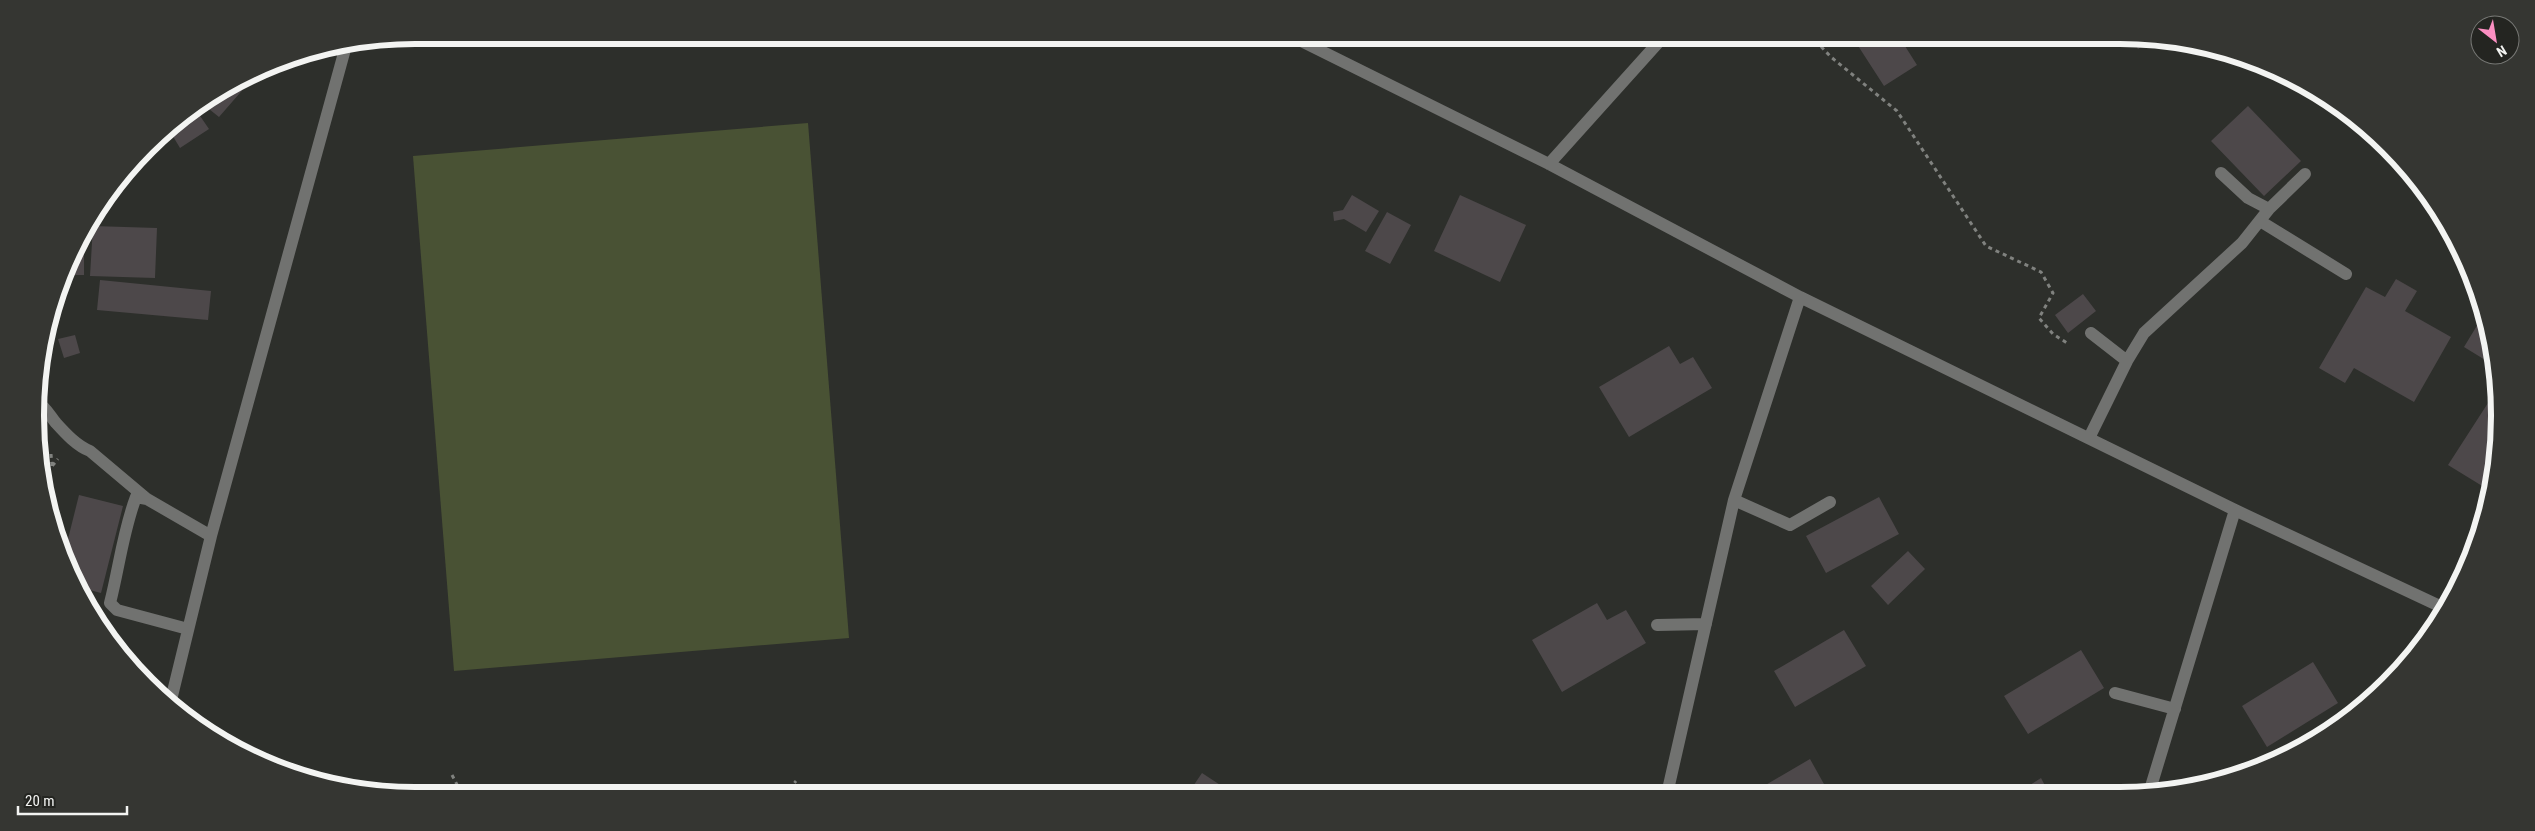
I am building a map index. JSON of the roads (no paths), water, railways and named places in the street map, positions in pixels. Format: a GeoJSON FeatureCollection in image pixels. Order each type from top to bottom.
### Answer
{"type":"FeatureCollection","features":[{"type":"Feature","properties":{"kind":"street"},"geometry":{"type":"LineString","coordinates":[[1307,44],[1549,164],[1800,297],[2235,510],[2438,605]]}},
{"type":"Feature","properties":{"kind":"street"},"geometry":{"type":"LineString","coordinates":[[1549,164],[1657,44]]}},
{"type":"Feature","properties":{"kind":"street"},"geometry":{"type":"LineString","coordinates":[[172,696],[211,536],[344,51]]}},
{"type":"Feature","properties":{"kind":"street"},"geometry":{"type":"LineString","coordinates":[[2221,173],[2248,198],[2268,209]]}},
{"type":"Feature","properties":{"kind":"street"},"geometry":{"type":"LineString","coordinates":[[2089,438],[2127,361],[2144,333],[2242,243],[2268,209],[2304,174]]}},
{"type":"Feature","properties":{"kind":"street"},"geometry":{"type":"LineString","coordinates":[[2260,221],[2346,274]]}},
{"type":"Feature","properties":{"kind":"street"},"geometry":{"type":"LineString","coordinates":[[1669,787],[1734,500],[1800,297]]}},
{"type":"Feature","properties":{"kind":"street"},"geometry":{"type":"LineString","coordinates":[[2091,333],[2127,361]]}},
{"type":"Feature","properties":{"kind":"street"},"geometry":{"type":"LineString","coordinates":[[44,408],[56,423],[81,447],[90,452],[147,499],[211,536]]}},
{"type":"Feature","properties":{"kind":"street"},"geometry":{"type":"LineString","coordinates":[[147,499],[136,496],[129,514],[110,603],[117,610],[188,629]]}},
{"type":"Feature","properties":{"kind":"street"},"geometry":{"type":"LineString","coordinates":[[1734,500],[1790,526],[1830,502]]}},
{"type":"Feature","properties":{"kind":"street"},"geometry":{"type":"LineString","coordinates":[[2151,785],[2235,510]]}},
{"type":"Feature","properties":{"kind":"street"},"geometry":{"type":"LineString","coordinates":[[1656,625],[1706,624]]}},
{"type":"Feature","properties":{"kind":"street"},"geometry":{"type":"LineString","coordinates":[[2115,693],[2175,708]]}}]}
